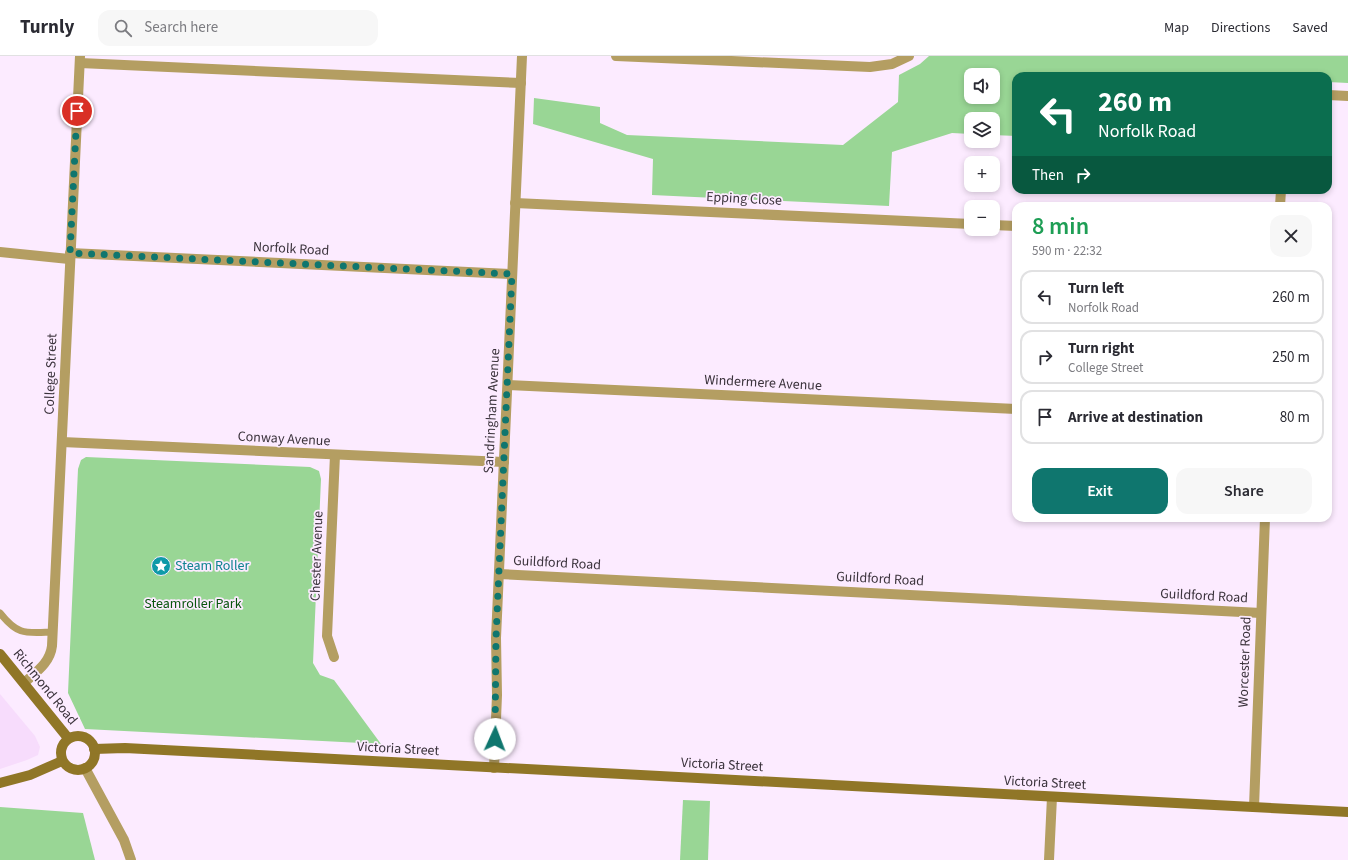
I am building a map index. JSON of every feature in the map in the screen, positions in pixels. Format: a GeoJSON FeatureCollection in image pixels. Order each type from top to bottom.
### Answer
{"type":"FeatureCollection","features":[{"type":"Feature","properties":{"kind":"street","name":"Sandringham Avenue"},"geometry":{"type":"LineString","coordinates":[[494,768],[499,574],[522,56]]}},
{"type":"Feature","properties":{"kind":"street"},"geometry":{"type":"LineString","coordinates":[[616,56],[870,68],[892,64],[909,56]]}},
{"type":"Feature","properties":{"kind":"street"},"geometry":{"type":"LineString","coordinates":[[80,60],[521,83]]}},
{"type":"Feature","properties":{"kind":"street","name":"College Street"},"geometry":{"type":"LineString","coordinates":[[24,683],[49,659],[53,632],[80,60]]}},
{"type":"Feature","properties":{"kind":"street"},"geometry":{"type":"LineString","coordinates":[[1332,95],[1348,96]]}},
{"type":"Feature","properties":{"kind":"street","name":"Epping Close"},"geometry":{"type":"LineString","coordinates":[[515,203],[964,224]]}},
{"type":"Feature","properties":{"kind":"street"},"geometry":{"type":"LineString","coordinates":[[1000,225],[1012,226]]}},
{"type":"Feature","properties":{"kind":"street","name":"Norfolk Road"},"geometry":{"type":"LineString","coordinates":[[0,252],[512,274]]}},
{"type":"Feature","properties":{"kind":"street","name":"Windermere Avenue"},"geometry":{"type":"LineString","coordinates":[[508,384],[1012,409]]}},
{"type":"Feature","properties":{"kind":"street","name":"Conway Avenue"},"geometry":{"type":"LineString","coordinates":[[62,442],[504,462]]}},
{"type":"Feature","properties":{"kind":"street","name":"Chester Avenue"},"geometry":{"type":"LineString","coordinates":[[334,657],[327,636],[335,455]]}},
{"type":"Feature","properties":{"kind":"street","name":"Worcester Road"},"geometry":{"type":"LineString","coordinates":[[1254,807],[1265,522]]}},
{"type":"Feature","properties":{"kind":"street","name":"Guildford Road"},"geometry":{"type":"LineString","coordinates":[[499,574],[1261,613]]}},
{"type":"Feature","properties":{"kind":"street","name":"Richmond Road"},"geometry":{"type":"LineString","coordinates":[[0,654],[68,738]]}},
{"type":"Feature","properties":{"kind":"street"},"geometry":{"type":"LineString","coordinates":[[73,736],[84,737],[92,744],[94,749],[93,760],[85,768],[80,770],[70,768],[62,760],[62,746],[68,738],[73,736]]}},
{"type":"Feature","properties":{"kind":"street","name":"Victoria Street"},"geometry":{"type":"LineString","coordinates":[[94,749],[124,748],[1348,812]]}},
{"type":"Feature","properties":{"kind":"street"},"geometry":{"type":"LineString","coordinates":[[0,783],[30,775],[62,760]]}},
{"type":"Feature","properties":{"kind":"street"},"geometry":{"type":"LineString","coordinates":[[85,768],[124,840],[131,860]]}},
{"type":"Feature","properties":{"kind":"street"},"geometry":{"type":"LineString","coordinates":[[1050,860],[1052,797]]}},
{"type":"Feature","properties":{"kind":"lane","name":"Richmond Road"},"geometry":{"type":"LineString","coordinates":[[0,613],[9,625],[17,630],[28,633],[53,632]]}},
{"type":"Feature","properties":{"kind":"shaded area"},"geometry":{"type":"Polygon","coordinates":[[[0,694],[35,736],[40,747],[38,755],[0,769],[0,694]]]}},
{"type":"Feature","properties":{"kind":"green space"},"geometry":{"type":"Polygon","coordinates":[[[929,56],[1348,56],[1348,83],[1332,82],[1332,72],[1012,72],[1012,136],[1000,135],[1000,112],[964,112],[964,134],[952,133],[892,152],[889,206],[652,195],[653,159],[533,124],[534,98],[600,107],[600,123],[627,135],[843,145],[898,102],[899,75],[920,64],[929,56]]]}},
{"type":"Feature","properties":{"kind":"green space","name":"Steamroller Park"},"geometry":{"type":"Polygon","coordinates":[[[86,457],[310,467],[319,471],[321,479],[313,663],[320,675],[334,680],[381,744],[85,729],[68,693],[78,469],[81,460],[86,457]]]}},
{"type":"Feature","properties":{"kind":"green space"},"geometry":{"type":"Polygon","coordinates":[[[683,800],[710,801],[708,860],[680,860],[683,800]]]}},
{"type":"Feature","properties":{"kind":"green space"},"geometry":{"type":"Polygon","coordinates":[[[0,807],[83,813],[95,860],[0,860],[0,807]]]}},
{"type":"Feature","properties":{"kind":"place","name":"Steam Roller"},"geometry":{"type":"Point","coordinates":[161,566]}},
{"type":"Feature","properties":{"kind":"route"},"geometry":{"type":"LineString","coordinates":[[77,111],[70,253],[512,274],[496,638],[497,695],[495,739]]}}]}
